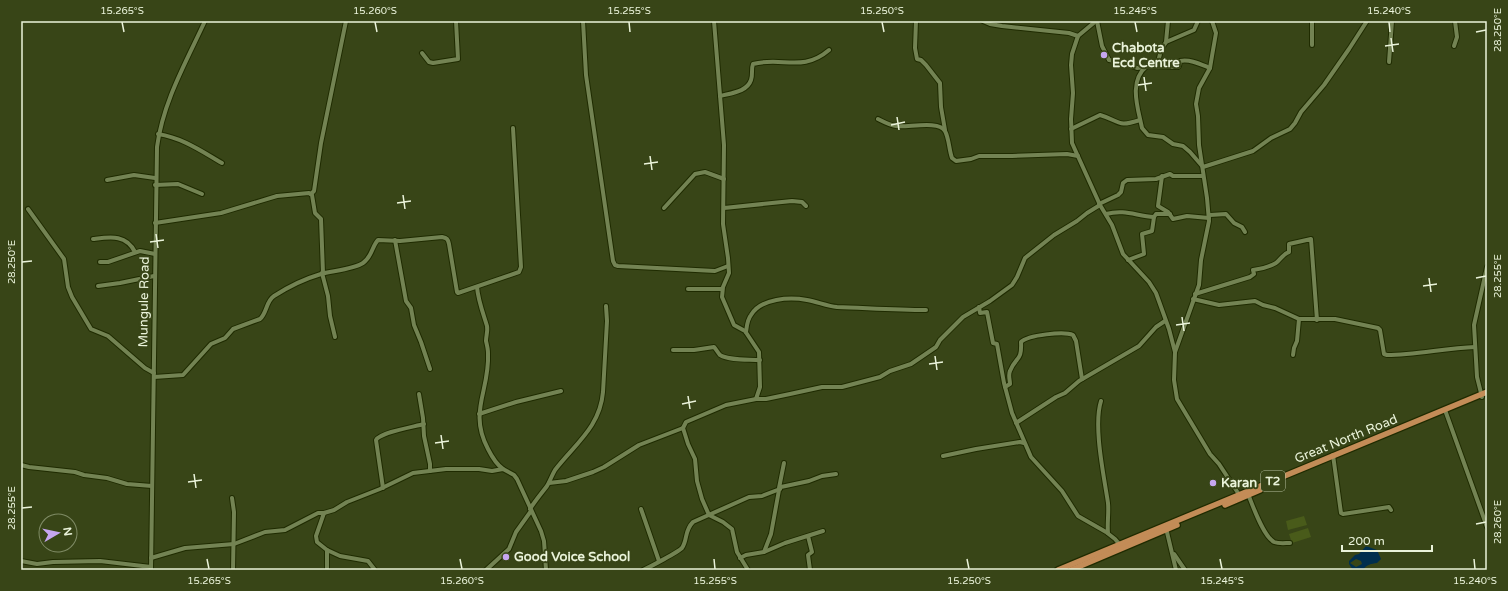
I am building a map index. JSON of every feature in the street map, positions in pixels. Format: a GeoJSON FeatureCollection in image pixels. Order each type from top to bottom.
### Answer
{"type":"FeatureCollection","features":[{"type":"Feature","properties":{"kind":"highway","name":"Great North Road"},"geometry":{"type":"LineString","coordinates":[[1058,570],[1166,528],[1485,395]]}},
{"type":"Feature","properties":{"kind":"highway","name":"Great North Road"},"geometry":{"type":"LineString","coordinates":[[1071,570],[1121,546]]}},
{"type":"Feature","properties":{"kind":"street","name":"Mungule Road"},"geometry":{"type":"LineString","coordinates":[[151,569],[155,178],[158,134],[163,114],[170,96],[205,21]]}},
{"type":"Feature","properties":{"kind":"street"},"geometry":{"type":"LineString","coordinates":[[334,337],[323,273],[321,219],[315,213],[311,194],[314,191],[321,143],[346,21]]}},
{"type":"Feature","properties":{"kind":"street"},"geometry":{"type":"LineString","coordinates":[[422,53],[429,62],[433,63],[458,59],[456,21]]}},
{"type":"Feature","properties":{"kind":"street"},"geometry":{"type":"LineString","coordinates":[[583,21],[586,76],[613,261],[615,265],[715,271],[728,266]]}},
{"type":"Feature","properties":{"kind":"street"},"geometry":{"type":"LineString","coordinates":[[714,21],[724,145],[723,224],[729,273],[722,289],[723,300],[734,325],[746,332],[759,352],[760,387],[756,399]]}},
{"type":"Feature","properties":{"kind":"street"},"geometry":{"type":"LineString","coordinates":[[916,21],[915,48],[917,59],[921,60],[926,65],[940,83],[941,107],[952,158],[956,161],[972,159],[979,156],[1067,154],[1078,156]]}},
{"type":"Feature","properties":{"kind":"street"},"geometry":{"type":"LineString","coordinates":[[983,21],[990,24],[1069,33],[1078,36]]}},
{"type":"Feature","properties":{"kind":"street"},"geometry":{"type":"LineString","coordinates":[[1175,352],[1169,329],[1154,289],[1128,260],[1121,249],[1112,225],[1099,204],[1072,143],[1072,54],[1078,36],[1097,21],[1102,46],[1109,60],[1121,62],[1137,68],[1149,66],[1178,67],[1180,66],[1180,61],[1192,61],[1210,68]]}},
{"type":"Feature","properties":{"kind":"street"},"geometry":{"type":"LineString","coordinates":[[1166,42],[1168,21]]}},
{"type":"Feature","properties":{"kind":"street"},"geometry":{"type":"LineString","coordinates":[[1157,66],[1160,50],[1166,42],[1194,30],[1198,21]]}},
{"type":"Feature","properties":{"kind":"street"},"geometry":{"type":"LineString","coordinates":[[1212,21],[1216,33],[1210,68],[1200,88],[1196,104],[1199,145],[1209,217],[1208,228],[1201,260],[1200,279],[1175,352],[1173,373],[1177,399],[1210,454],[1219,464],[1240,497]]}},
{"type":"Feature","properties":{"kind":"street"},"geometry":{"type":"LineString","coordinates":[[1312,21],[1312,46]]}},
{"type":"Feature","properties":{"kind":"street"},"geometry":{"type":"LineString","coordinates":[[1203,167],[1253,151],[1271,138],[1290,129],[1295,124],[1304,108],[1326,82],[1367,21]]}},
{"type":"Feature","properties":{"kind":"street"},"geometry":{"type":"LineString","coordinates":[[1389,62],[1392,21]]}},
{"type":"Feature","properties":{"kind":"street"},"geometry":{"type":"LineString","coordinates":[[1454,46],[1456,37],[1455,21]]}},
{"type":"Feature","properties":{"kind":"street"},"geometry":{"type":"LineString","coordinates":[[720,96],[740,91],[747,86],[752,78],[753,64],[762,62],[806,63],[817,60],[829,50]]}},
{"type":"Feature","properties":{"kind":"street"},"geometry":{"type":"LineString","coordinates":[[1145,67],[1138,74],[1135,91],[1142,128],[1151,136],[1163,137],[1174,144],[1183,146],[1203,167]]}},
{"type":"Feature","properties":{"kind":"street"},"geometry":{"type":"LineString","coordinates":[[1071,129],[1100,114],[1121,124],[1128,124],[1140,120]]}},
{"type":"Feature","properties":{"kind":"street"},"geometry":{"type":"LineString","coordinates":[[878,119],[894,126],[938,126],[945,131]]}},
{"type":"Feature","properties":{"kind":"street"},"geometry":{"type":"LineString","coordinates":[[28,209],[64,259],[68,287],[72,297],[91,329],[108,336],[154,375],[183,375],[211,344],[225,338],[233,330],[263,317],[272,297],[295,284],[323,273],[350,268],[363,263],[373,251],[378,240],[446,238],[449,244],[457,292],[477,287],[521,270],[513,128]]}},
{"type":"Feature","properties":{"kind":"street"},"geometry":{"type":"LineString","coordinates":[[158,134],[182,140],[202,150],[222,163]]}},
{"type":"Feature","properties":{"kind":"street"},"geometry":{"type":"LineString","coordinates":[[664,208],[695,174],[705,172],[724,179]]}},
{"type":"Feature","properties":{"kind":"street"},"geometry":{"type":"LineString","coordinates":[[549,483],[566,481],[593,472],[639,445],[683,428],[686,422],[715,411],[721,407],[822,387],[842,387],[880,377],[890,371],[911,364],[936,347],[940,340],[953,329],[960,319],[990,301],[1012,284],[1017,277],[1025,258],[1054,235],[1077,221],[1099,204],[1118,195],[1121,192],[1122,184],[1125,181],[1156,178],[1170,174],[1173,176],[1203,176]]}},
{"type":"Feature","properties":{"kind":"street"},"geometry":{"type":"LineString","coordinates":[[107,180],[134,175],[155,178]]}},
{"type":"Feature","properties":{"kind":"street"},"geometry":{"type":"LineString","coordinates":[[1162,176],[1158,206],[1170,214],[1173,219],[1187,216],[1209,217],[1225,214],[1234,223],[1242,227],[1245,232]]}},
{"type":"Feature","properties":{"kind":"street"},"geometry":{"type":"LineString","coordinates":[[156,185],[178,184],[202,194]]}},
{"type":"Feature","properties":{"kind":"street"},"geometry":{"type":"LineString","coordinates":[[155,223],[227,212],[240,206],[282,195],[311,194]]}},
{"type":"Feature","properties":{"kind":"street"},"geometry":{"type":"LineString","coordinates":[[724,208],[792,201],[802,202],[806,206]]}},
{"type":"Feature","properties":{"kind":"street"},"geometry":{"type":"LineString","coordinates":[[1106,214],[1118,211],[1154,217],[1156,214],[1170,214]]}},
{"type":"Feature","properties":{"kind":"street"},"geometry":{"type":"LineString","coordinates":[[1128,260],[1144,254],[1142,234],[1152,231],[1154,217]]}},
{"type":"Feature","properties":{"kind":"street"},"geometry":{"type":"LineString","coordinates":[[93,239],[112,237],[121,239],[131,245],[135,252]]}},
{"type":"Feature","properties":{"kind":"street"},"geometry":{"type":"LineString","coordinates":[[1195,294],[1250,277],[1254,274],[1253,270],[1266,268],[1276,263],[1289,252],[1289,244],[1310,239],[1317,320]]}},
{"type":"Feature","properties":{"kind":"street"},"geometry":{"type":"LineString","coordinates":[[395,240],[406,301],[411,308],[414,325],[430,370]]}},
{"type":"Feature","properties":{"kind":"street"},"geometry":{"type":"LineString","coordinates":[[100,262],[108,262],[143,250],[155,254]]}},
{"type":"Feature","properties":{"kind":"street"},"geometry":{"type":"LineString","coordinates":[[1485,395],[1477,377],[1475,320],[1487,267]]}},
{"type":"Feature","properties":{"kind":"street"},"geometry":{"type":"LineString","coordinates":[[98,286],[154,276]]}},
{"type":"Feature","properties":{"kind":"street"},"geometry":{"type":"LineString","coordinates":[[477,287],[478,297],[487,330],[486,340],[488,358],[478,414],[479,427],[490,454],[498,465],[514,475],[538,525],[543,536],[546,570]]}},
{"type":"Feature","properties":{"kind":"street"},"geometry":{"type":"LineString","coordinates":[[688,289],[722,289]]}},
{"type":"Feature","properties":{"kind":"street"},"geometry":{"type":"LineString","coordinates":[[1193,299],[1219,305],[1255,301],[1263,306],[1275,308],[1299,319],[1339,320],[1379,329],[1384,354],[1387,356],[1475,347]]}},
{"type":"Feature","properties":{"kind":"street"},"geometry":{"type":"LineString","coordinates":[[746,332],[748,320],[754,311],[765,304],[780,300],[807,300],[831,306],[883,310],[926,310]]}},
{"type":"Feature","properties":{"kind":"street"},"geometry":{"type":"LineString","coordinates":[[486,570],[508,549],[516,532],[549,483],[555,471],[593,425],[602,402],[607,321],[606,306]]}},
{"type":"Feature","properties":{"kind":"street"},"geometry":{"type":"LineString","coordinates":[[979,307],[980,313],[987,312],[993,343],[997,344],[1005,387],[1016,423],[1032,460],[1062,491],[1076,514],[1108,533],[1121,546]]}},
{"type":"Feature","properties":{"kind":"street"},"geometry":{"type":"LineString","coordinates":[[1293,355],[1297,341],[1299,319]]}},
{"type":"Feature","properties":{"kind":"street"},"geometry":{"type":"LineString","coordinates":[[1016,423],[1056,397],[1066,393],[1082,379],[1134,350],[1156,327],[1165,321]]}},
{"type":"Feature","properties":{"kind":"street"},"geometry":{"type":"LineString","coordinates":[[1005,387],[1010,384],[1010,370],[1021,354],[1020,342],[1024,339],[1039,335],[1073,335],[1076,341],[1082,379]]}},
{"type":"Feature","properties":{"kind":"street"},"geometry":{"type":"LineString","coordinates":[[673,350],[714,348],[720,354],[726,356],[739,359],[760,360]]}},
{"type":"Feature","properties":{"kind":"street"},"geometry":{"type":"LineString","coordinates":[[478,414],[516,402],[561,391]]}},
{"type":"Feature","properties":{"kind":"street"},"geometry":{"type":"LineString","coordinates":[[419,394],[430,471]]}},
{"type":"Feature","properties":{"kind":"street"},"geometry":{"type":"LineString","coordinates":[[1101,401],[1099,407],[1099,421],[1103,472],[1108,504],[1108,533]]}},
{"type":"Feature","properties":{"kind":"street"},"geometry":{"type":"LineString","coordinates":[[1445,411],[1487,527]]}},
{"type":"Feature","properties":{"kind":"street"},"geometry":{"type":"LineString","coordinates":[[383,488],[376,440],[377,438],[395,431],[424,424]]}},
{"type":"Feature","properties":{"kind":"street"},"geometry":{"type":"LineString","coordinates":[[683,428],[688,444],[696,459],[696,481],[709,515],[723,522],[732,530],[740,558],[748,570]]}},
{"type":"Feature","properties":{"kind":"street"},"geometry":{"type":"LineString","coordinates":[[943,456],[976,449],[1020,442],[1024,443]]}},
{"type":"Feature","properties":{"kind":"street"},"geometry":{"type":"LineString","coordinates":[[1334,457],[1341,513],[1343,514],[1389,507],[1391,510]]}},
{"type":"Feature","properties":{"kind":"street"},"geometry":{"type":"LineString","coordinates":[[764,552],[771,534],[784,462]]}},
{"type":"Feature","properties":{"kind":"street"},"geometry":{"type":"LineString","coordinates":[[430,464],[440,470]]}},
{"type":"Feature","properties":{"kind":"street"},"geometry":{"type":"LineString","coordinates":[[21,465],[76,472],[128,484],[152,486]]}},
{"type":"Feature","properties":{"kind":"street"},"geometry":{"type":"LineString","coordinates":[[151,558],[185,548],[234,544],[266,532],[285,530],[318,513],[324,513],[383,488],[409,475],[440,470],[480,469],[492,471],[503,469]]}},
{"type":"Feature","properties":{"kind":"street"},"geometry":{"type":"LineString","coordinates":[[643,570],[679,550],[684,543],[687,530],[690,525],[700,519],[749,497],[762,496],[786,485],[836,474]]}},
{"type":"Feature","properties":{"kind":"street"},"geometry":{"type":"LineString","coordinates":[[1248,493],[1260,524],[1270,538],[1276,543],[1290,543]]}},
{"type":"Feature","properties":{"kind":"street"},"geometry":{"type":"LineString","coordinates":[[232,498],[234,570]]}},
{"type":"Feature","properties":{"kind":"street"},"geometry":{"type":"LineString","coordinates":[[641,509],[659,561]]}},
{"type":"Feature","properties":{"kind":"street"},"geometry":{"type":"LineString","coordinates":[[324,513],[315,539],[320,546],[340,556],[368,561],[375,570]]}},
{"type":"Feature","properties":{"kind":"street"},"geometry":{"type":"LineString","coordinates":[[1166,528],[1176,570]]}},
{"type":"Feature","properties":{"kind":"street"},"geometry":{"type":"LineString","coordinates":[[740,558],[746,555],[764,552],[785,543],[823,531]]}},
{"type":"Feature","properties":{"kind":"street"},"geometry":{"type":"LineString","coordinates":[[808,536],[812,552],[808,555],[810,570]]}},
{"type":"Feature","properties":{"kind":"street"},"geometry":{"type":"LineString","coordinates":[[327,550],[327,570]]}},
{"type":"Feature","properties":{"kind":"street"},"geometry":{"type":"LineString","coordinates":[[1172,551],[1185,570]]}},
{"type":"Feature","properties":{"kind":"street"},"geometry":{"type":"LineString","coordinates":[[21,561],[37,564],[94,560],[151,569]]}},
{"type":"Feature","properties":{"kind":"green space"},"geometry":{"type":"Polygon","coordinates":[[[1304,516],[1307,525],[1288,530],[1286,521],[1304,516]]]}},
{"type":"Feature","properties":{"kind":"green space"},"geometry":{"type":"Polygon","coordinates":[[[1308,528],[1311,537],[1292,543],[1289,534],[1308,528]]]}},
{"type":"Feature","properties":{"kind":"water"},"geometry":{"type":"Polygon","coordinates":[[[1366,546],[1377,550],[1381,559],[1377,563],[1368,565],[1363,570],[1353,570],[1349,564],[1349,561],[1355,555],[1359,554],[1366,546]],[[1356,559],[1350,563],[1356,567],[1362,564],[1361,561],[1356,559]]]}},
{"type":"Feature","properties":{"kind":"place","name":"Chabota Ecd Centre"},"geometry":{"type":"Point","coordinates":[1104,55]}},
{"type":"Feature","properties":{"kind":"place","name":"Karan"},"geometry":{"type":"Point","coordinates":[1213,483]}},
{"type":"Feature","properties":{"kind":"place","name":"Good Voice School"},"geometry":{"type":"Point","coordinates":[506,557]}}]}
